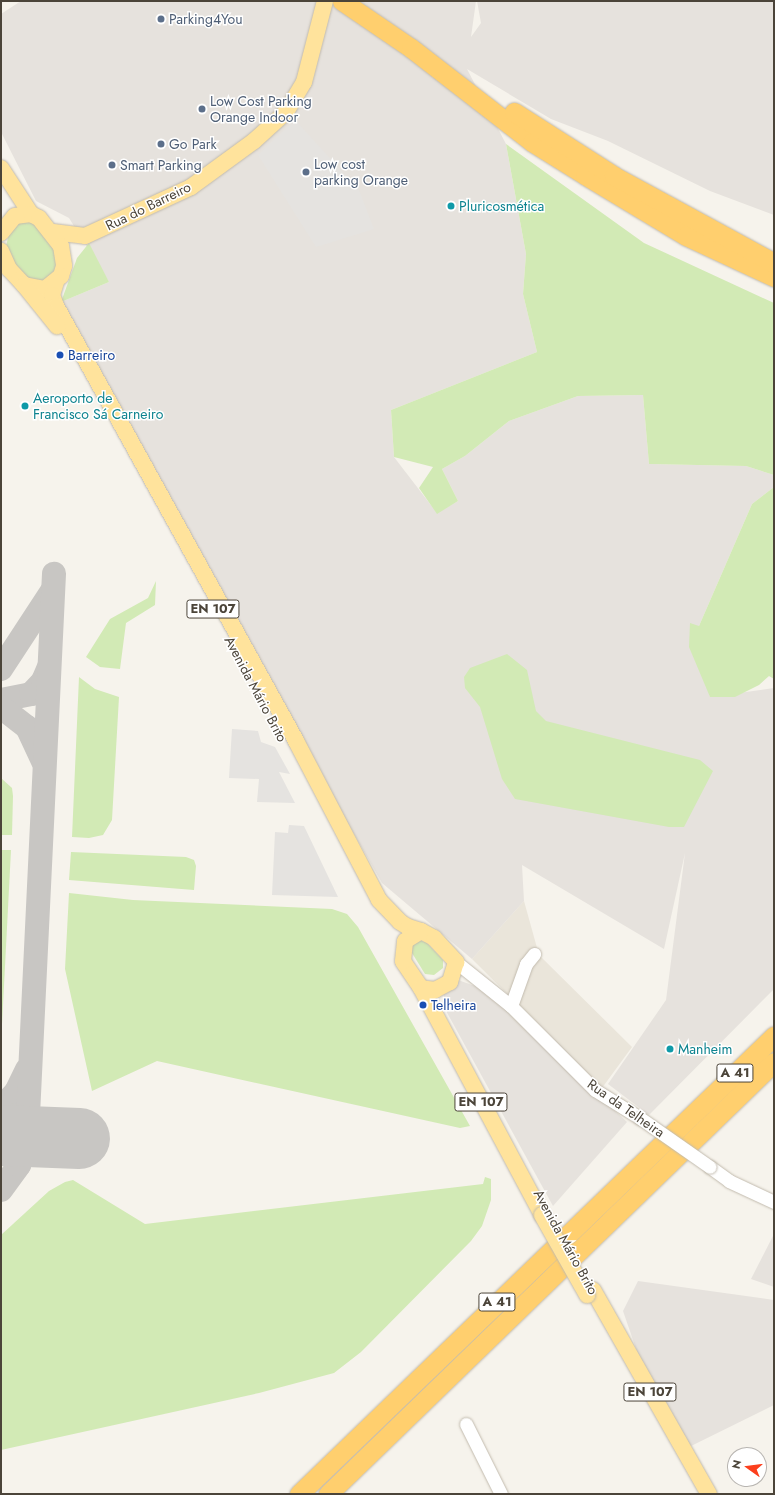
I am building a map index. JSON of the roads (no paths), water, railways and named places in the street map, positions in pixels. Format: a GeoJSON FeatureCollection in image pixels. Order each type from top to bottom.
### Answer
{"type":"FeatureCollection","features":[{"type":"Feature","properties":{"kind":"highway"},"geometry":{"type":"LineString","coordinates":[[342,1],[532,142],[647,214],[774,276]]}},
{"type":"Feature","properties":{"kind":"highway"},"geometry":{"type":"LineString","coordinates":[[364,1],[562,144],[708,228],[774,263]]}},
{"type":"Feature","properties":{"kind":"highway"},"geometry":{"type":"LineString","coordinates":[[708,228],[774,248]]}},
{"type":"Feature","properties":{"kind":"highway","name":"A 41"},"geometry":{"type":"LineString","coordinates":[[298,1494],[774,1036]]}},
{"type":"Feature","properties":{"kind":"highway","name":"A 41"},"geometry":{"type":"LineString","coordinates":[[328,1494],[774,1062]]}},
{"type":"Feature","properties":{"kind":"main road","name":"Rua do Barreiro"},"geometry":{"type":"LineString","coordinates":[[85,236],[191,187],[254,141],[286,112],[304,82],[324,1]]}},
{"type":"Feature","properties":{"kind":"main road"},"geometry":{"type":"LineString","coordinates":[[1,168],[31,214],[53,232],[61,246],[64,266]]}},
{"type":"Feature","properties":{"kind":"main road"},"geometry":{"type":"LineString","coordinates":[[1,233],[15,216],[31,214]]}},
{"type":"Feature","properties":{"kind":"main road"},"geometry":{"type":"LineString","coordinates":[[24,285],[45,289],[56,282],[64,266],[85,236],[53,232]]}},
{"type":"Feature","properties":{"kind":"main road","name":"Avenida Mário Brito"},"geometry":{"type":"LineString","coordinates":[[1,251],[9,270],[24,285],[59,328],[366,892],[394,928],[402,949]]}},
{"type":"Feature","properties":{"kind":"main road","name":"Avenida Mário Brito"},"geometry":{"type":"LineString","coordinates":[[56,282],[52,295],[56,306],[296,741],[379,900],[400,922],[421,930]]}},
{"type":"Feature","properties":{"kind":"main road"},"geometry":{"type":"LineString","coordinates":[[421,930],[434,938],[455,969],[442,987],[421,988],[407,971],[402,949],[410,934],[421,930]]}},
{"type":"Feature","properties":{"kind":"main road","name":"Avenida Mário Brito"},"geometry":{"type":"LineString","coordinates":[[442,987],[438,1002],[446,1022],[546,1213]]}},
{"type":"Feature","properties":{"kind":"main road","name":"Avenida Mário Brito"},"geometry":{"type":"LineString","coordinates":[[421,988],[590,1293],[699,1494]]}},
{"type":"Feature","properties":{"kind":"main road","name":"Avenida Mário Brito"},"geometry":{"type":"LineString","coordinates":[[590,1293],[709,1494]]}},
{"type":"Feature","properties":{"kind":"street"},"geometry":{"type":"LineString","coordinates":[[510,1006],[526,964],[534,954]]}},
{"type":"Feature","properties":{"kind":"street","name":"Rua da Telheira"},"geometry":{"type":"LineString","coordinates":[[455,969],[476,975],[510,1006],[595,1090],[640,1118],[729,1181],[774,1202]]}},
{"type":"Feature","properties":{"kind":"street"},"geometry":{"type":"LineString","coordinates":[[466,1424],[502,1494]]}},
{"type":"Feature","properties":{"kind":"place","name":"Parking4You"},"geometry":{"type":"Point","coordinates":[161,19]}},
{"type":"Feature","properties":{"kind":"place","name":"Low Cost Parking Orange Indoor"},"geometry":{"type":"Point","coordinates":[202,109]}},
{"type":"Feature","properties":{"kind":"place","name":"Go Park"},"geometry":{"type":"Point","coordinates":[161,144]}},
{"type":"Feature","properties":{"kind":"place","name":"Smart Parking"},"geometry":{"type":"Point","coordinates":[112,165]}},
{"type":"Feature","properties":{"kind":"place","name":"Low cost parking Orange"},"geometry":{"type":"Point","coordinates":[306,172]}},
{"type":"Feature","properties":{"kind":"place","name":"Pluricosmética"},"geometry":{"type":"Point","coordinates":[451,206]}},
{"type":"Feature","properties":{"kind":"place","name":"Barreiro"},"geometry":{"type":"Point","coordinates":[60,355]}},
{"type":"Feature","properties":{"kind":"place","name":"Aeroporto de Francisco Sá Carneiro"},"geometry":{"type":"Point","coordinates":[25,406]}},
{"type":"Feature","properties":{"kind":"place","name":"Telheira"},"geometry":{"type":"Point","coordinates":[423,1005]}},
{"type":"Feature","properties":{"kind":"place","name":"Manheim"},"geometry":{"type":"Point","coordinates":[670,1049]}}]}
